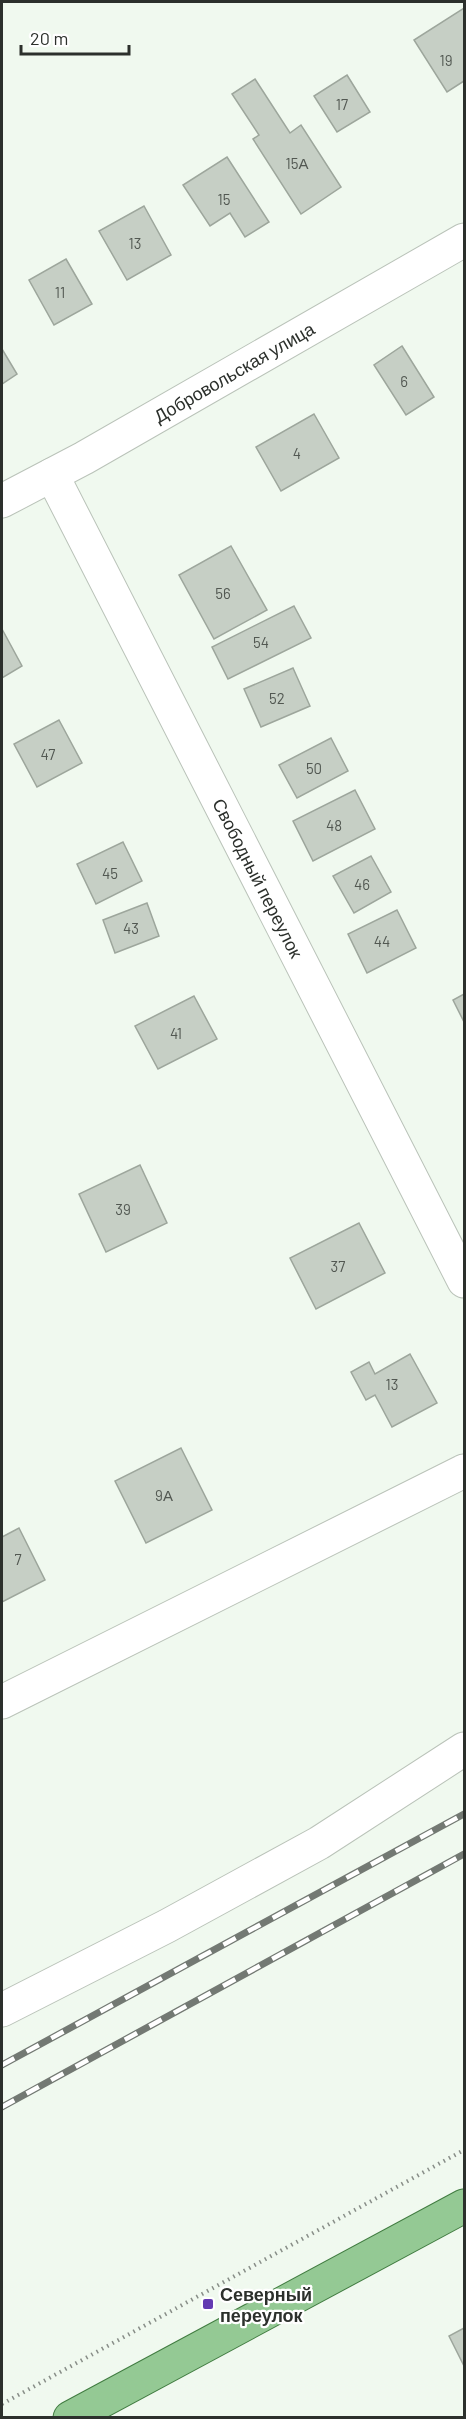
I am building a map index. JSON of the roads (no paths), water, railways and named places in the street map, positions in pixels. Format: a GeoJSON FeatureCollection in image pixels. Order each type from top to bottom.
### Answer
{"type":"FeatureCollection","features":[{"type":"Feature","properties":{"kind":"main road"},"geometry":{"type":"LineString","coordinates":[[70,2418],[465,2206]]}},
{"type":"Feature","properties":{"kind":"street","name":"Добровольская улица"},"geometry":{"type":"LineString","coordinates":[[2,501],[52,475],[465,240]]}},
{"type":"Feature","properties":{"kind":"street","name":"Свободный переулок"},"geometry":{"type":"LineString","coordinates":[[52,475],[465,1281]]}},
{"type":"Feature","properties":{"kind":"street"},"geometry":{"type":"LineString","coordinates":[[2,1702],[465,1471]]}},
{"type":"Feature","properties":{"kind":"street"},"geometry":{"type":"LineString","coordinates":[[2,2010],[167,1926],[320,1843],[465,1749]]}},
{"type":"Feature","properties":{"kind":"railway"},"geometry":{"type":"LineString","coordinates":[[2,2065],[464,1814]]}},
{"type":"Feature","properties":{"kind":"railway"},"geometry":{"type":"LineString","coordinates":[[2,2107],[464,1854]]}},
{"type":"Feature","properties":{"kind":"place","name":"Северный переулок"},"geometry":{"type":"Point","coordinates":[208,2304]}}]}
